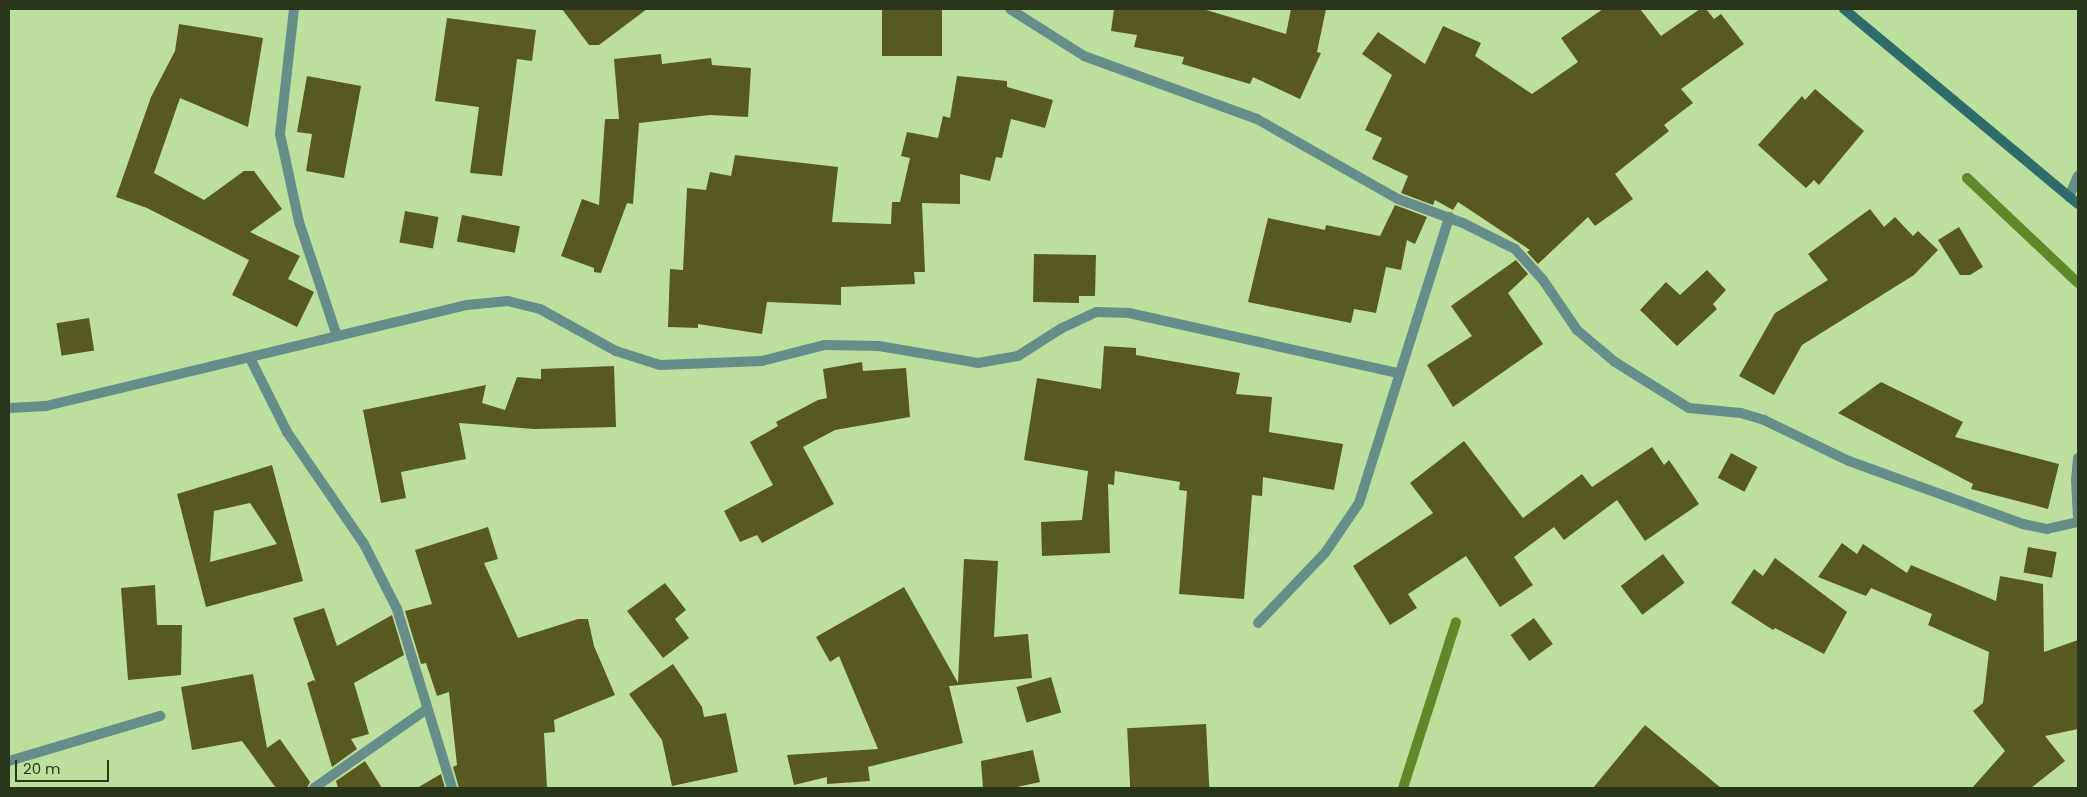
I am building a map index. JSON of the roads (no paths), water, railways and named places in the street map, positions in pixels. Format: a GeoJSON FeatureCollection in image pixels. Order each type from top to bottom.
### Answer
{"type":"FeatureCollection","features":[{"type":"Feature","properties":{"kind":"street"},"geometry":{"type":"LineString","coordinates":[[294,9],[280,134],[300,222],[337,336]]}},
{"type":"Feature","properties":{"kind":"street"},"geometry":{"type":"LineString","coordinates":[[1010,9],[1084,56],[1257,119],[1398,198],[1449,217],[1515,250],[1543,280],[1577,330],[1615,362],[1689,408],[1741,413],[1764,420],[1848,461],[2023,524],[2048,529],[2078,522]]}},
{"type":"Feature","properties":{"kind":"street"},"geometry":{"type":"LineString","coordinates":[[1844,9],[2078,204]]}},
{"type":"Feature","properties":{"kind":"street"},"geometry":{"type":"LineString","coordinates":[[2069,197],[2078,176]]}},
{"type":"Feature","properties":{"kind":"street"},"geometry":{"type":"LineString","coordinates":[[1258,623],[1325,553],[1359,503],[1398,373],[1449,217]]}},
{"type":"Feature","properties":{"kind":"street"},"geometry":{"type":"LineString","coordinates":[[9,408],[46,406],[467,305],[508,301],[540,309],[616,350],[660,365],[762,361],[825,345],[879,346],[978,363],[1018,356],[1062,328],[1097,312],[1129,313],[1398,373]]}},
{"type":"Feature","properties":{"kind":"street"},"geometry":{"type":"LineString","coordinates":[[250,358],[287,432],[364,544],[397,609],[452,788]]}},
{"type":"Feature","properties":{"kind":"street"},"geometry":{"type":"LineString","coordinates":[[2078,458],[2076,480],[2078,515]]}},
{"type":"Feature","properties":{"kind":"street"},"geometry":{"type":"LineString","coordinates":[[314,788],[428,709]]}},
{"type":"Feature","properties":{"kind":"street"},"geometry":{"type":"LineString","coordinates":[[9,761],[160,716]]}},
{"type":"Feature","properties":{"kind":"waterway"},"geometry":{"type":"LineString","coordinates":[[1967,178],[2078,283]]}},
{"type":"Feature","properties":{"kind":"waterway"},"geometry":{"type":"LineString","coordinates":[[1403,788],[1456,622]]}}]}
